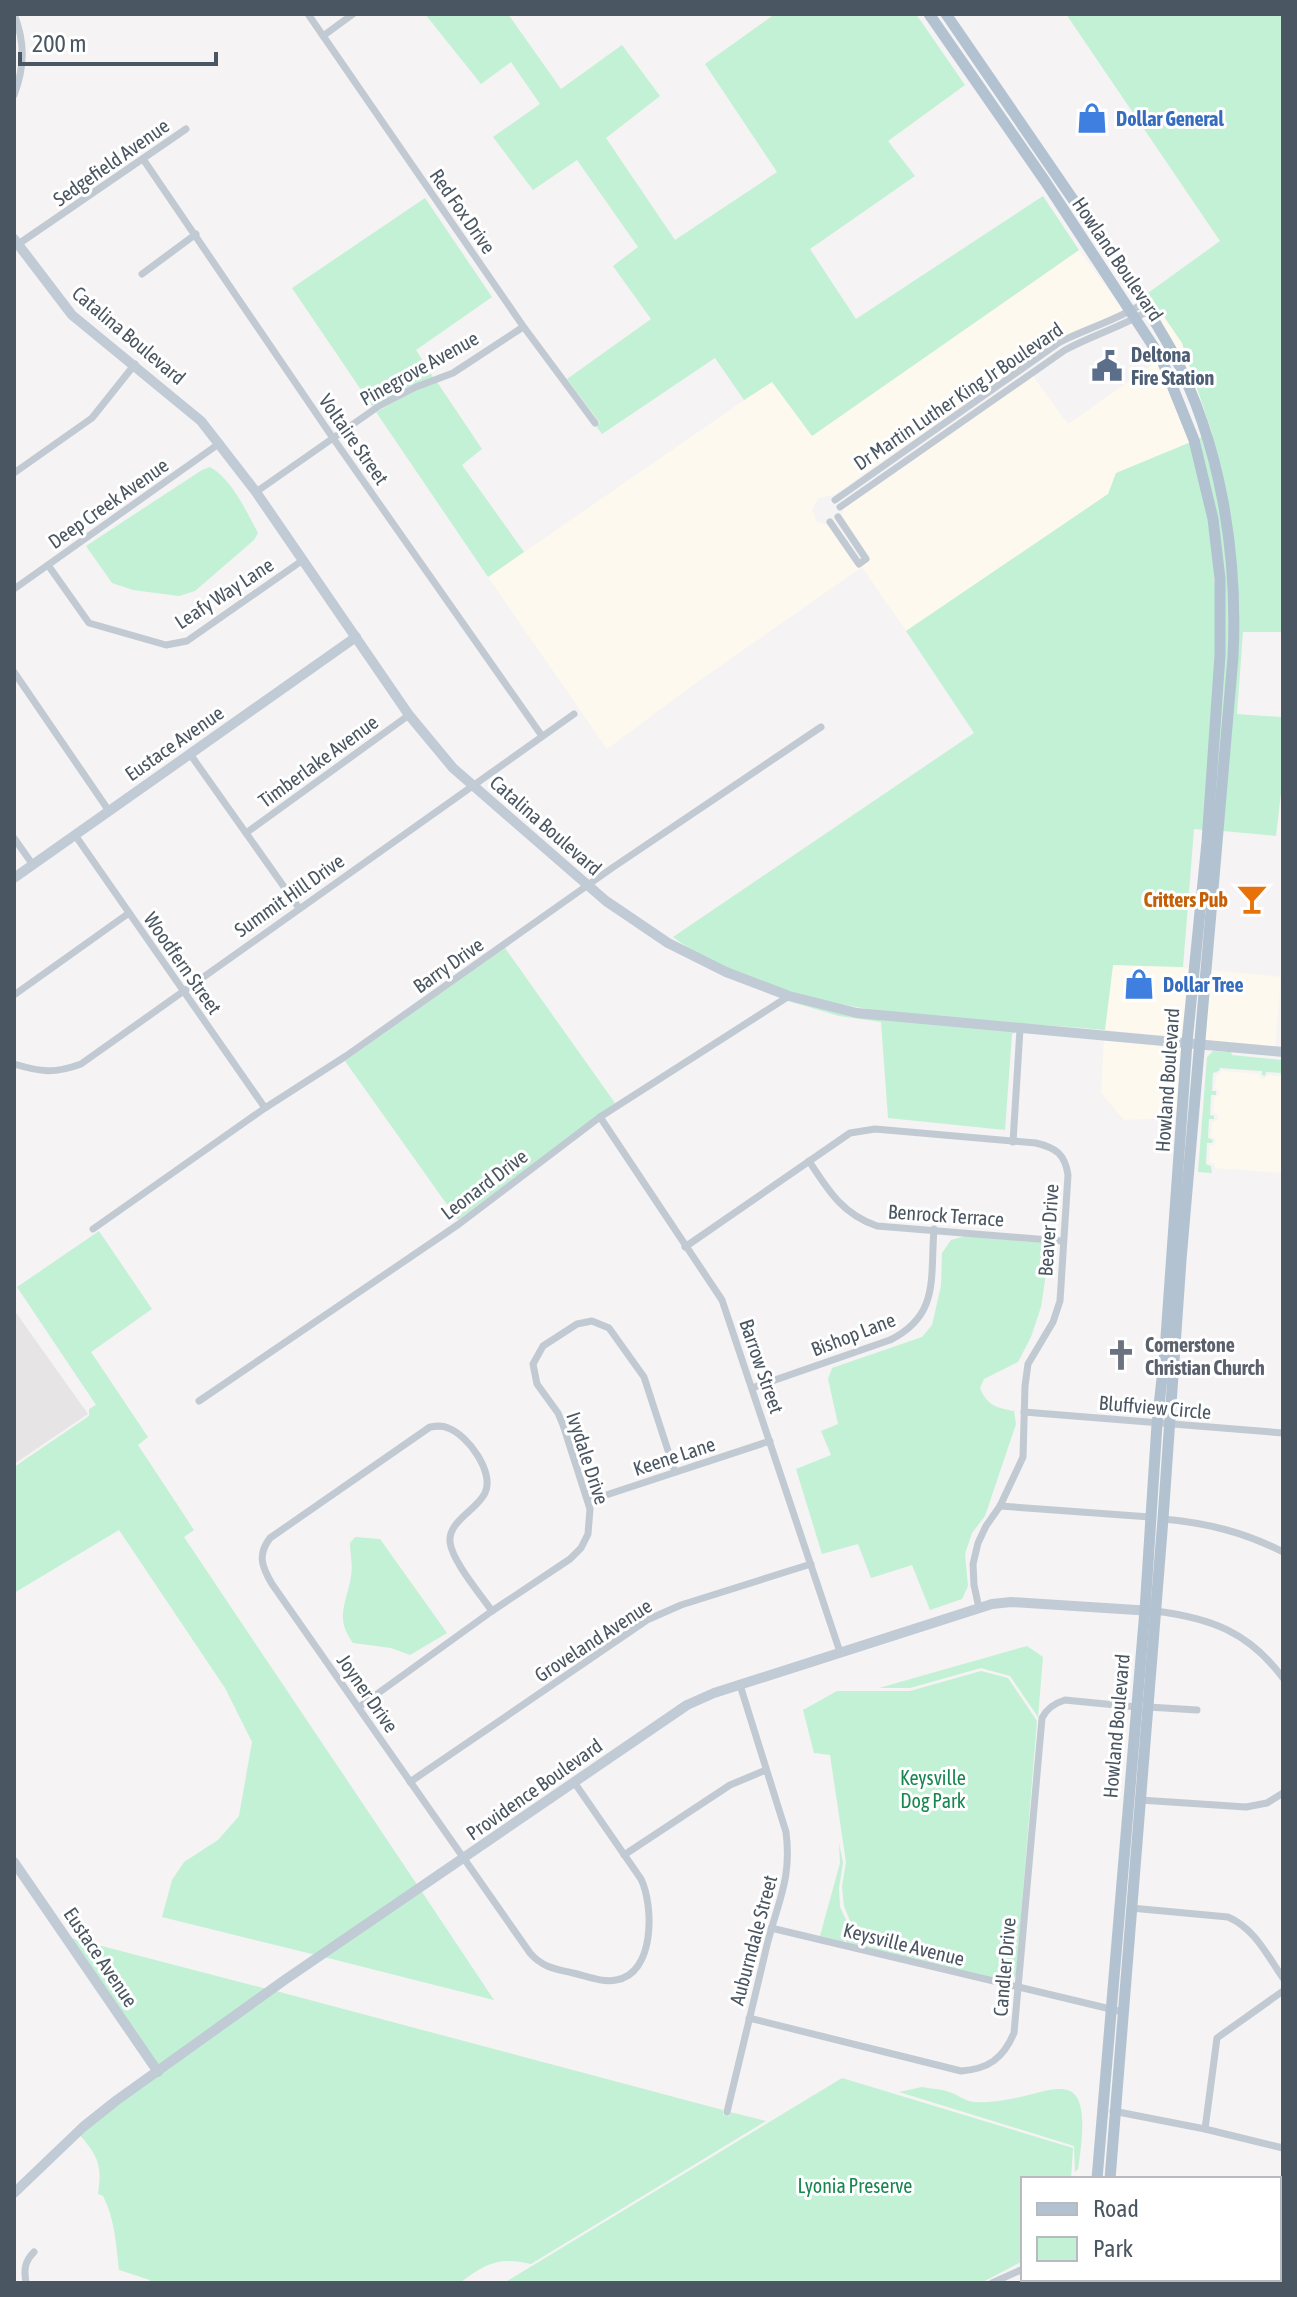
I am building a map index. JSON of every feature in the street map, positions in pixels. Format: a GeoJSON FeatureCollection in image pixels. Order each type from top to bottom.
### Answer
{"type":"FeatureCollection","features":[{"type":"Feature","properties":{"kind":"main road","name":"Howland Boulevard"},"geometry":{"type":"LineString","coordinates":[[929,14],[1161,358],[1193,436],[1213,519],[1220,579],[1220,655],[1207,842],[1187,1042],[1165,1351],[1163,1519],[1150,1611],[1116,2011],[1097,2177]]}},
{"type":"Feature","properties":{"kind":"main road","name":"Howland Boulevard"},"geometry":{"type":"LineString","coordinates":[[946,14],[1146,307],[1172,352],[1204,431],[1226,516],[1233,574],[1233,657],[1200,1044],[1163,1424],[1150,1517],[1150,1611]]}},
{"type":"Feature","properties":{"kind":"main road","name":"Howland Boulevard"},"geometry":{"type":"LineString","coordinates":[[1110,2177],[1116,2011],[1131,1908],[1140,1800],[1142,1707]]}},
{"type":"Feature","properties":{"kind":"street"},"geometry":{"type":"LineString","coordinates":[[14,14],[22,33],[24,59],[14,95]]}},
{"type":"Feature","properties":{"kind":"street","name":"Red Fox Drive"},"geometry":{"type":"LineString","coordinates":[[308,14],[523,326],[595,423]]}},
{"type":"Feature","properties":{"kind":"street"},"geometry":{"type":"LineString","coordinates":[[323,36],[353,14]]}},
{"type":"Feature","properties":{"kind":"street","name":"Sedgefield Avenue"},"geometry":{"type":"LineString","coordinates":[[15,244],[186,129]]}},
{"type":"Feature","properties":{"kind":"street","name":"Voltaire Street"},"geometry":{"type":"LineString","coordinates":[[143,159],[333,438],[542,736]]}},
{"type":"Feature","properties":{"kind":"street"},"geometry":{"type":"LineString","coordinates":[[142,274],[196,234]]}},
{"type":"Feature","properties":{"kind":"street","name":"Catalina Boulevard"},"geometry":{"type":"LineString","coordinates":[[15,244],[72,315],[186,406],[220,443],[409,715],[445,760],[633,921],[668,943],[726,972],[789,996],[857,1013],[1283,1052]]}},
{"type":"Feature","properties":{"kind":"street","name":"Dr Martin Luther King Jr Boulevard"},"geometry":{"type":"LineString","coordinates":[[838,503],[924,442],[1065,350],[1146,307]]}},
{"type":"Feature","properties":{"kind":"street","name":"Pinegrove Avenue"},"geometry":{"type":"LineString","coordinates":[[256,492],[379,406],[453,373],[520,329]]}},
{"type":"Feature","properties":{"kind":"street"},"geometry":{"type":"LineString","coordinates":[[14,473],[92,418],[135,364]]}},
{"type":"Feature","properties":{"kind":"street","name":"Deep Creek Avenue"},"geometry":{"type":"LineString","coordinates":[[14,589],[220,443]]}},
{"type":"Feature","properties":{"kind":"street"},"geometry":{"type":"LineString","coordinates":[[834,520],[866,559],[859,564],[834,520]]}},
{"type":"Feature","properties":{"kind":"street","name":"Leafy Way Lane"},"geometry":{"type":"LineString","coordinates":[[48,565],[89,623],[166,645],[187,641],[303,560]]}},
{"type":"Feature","properties":{"kind":"street","name":"Eustace Avenue"},"geometry":{"type":"LineString","coordinates":[[14,878],[356,637]]}},
{"type":"Feature","properties":{"kind":"street"},"geometry":{"type":"LineString","coordinates":[[14,672],[109,811]]}},
{"type":"Feature","properties":{"kind":"street","name":"Summit Hill Drive"},"geometry":{"type":"LineString","coordinates":[[14,1064],[40,1071],[63,1070],[81,1064],[574,714]]}},
{"type":"Feature","properties":{"kind":"street","name":"Timberlake Avenue"},"geometry":{"type":"LineString","coordinates":[[246,833],[409,715]]}},
{"type":"Feature","properties":{"kind":"street","name":"Barry Drive"},"geometry":{"type":"LineString","coordinates":[[93,1229],[821,727]]}},
{"type":"Feature","properties":{"kind":"street"},"geometry":{"type":"LineString","coordinates":[[190,754],[299,908]]}},
{"type":"Feature","properties":{"kind":"street","name":"Woodfern Street"},"geometry":{"type":"LineString","coordinates":[[75,835],[265,1108]]}},
{"type":"Feature","properties":{"kind":"street"},"geometry":{"type":"LineString","coordinates":[[14,838],[33,865]]}},
{"type":"Feature","properties":{"kind":"street"},"geometry":{"type":"LineString","coordinates":[[14,995],[129,913]]}},
{"type":"Feature","properties":{"kind":"street","name":"Leonard Drive"},"geometry":{"type":"LineString","coordinates":[[199,1401],[459,1224],[600,1117],[789,996]]}},
{"type":"Feature","properties":{"kind":"street"},"geometry":{"type":"LineString","coordinates":[[1013,1142],[1020,1029]]}},
{"type":"Feature","properties":{"kind":"street","name":"Barrow Street"},"geometry":{"type":"LineString","coordinates":[[600,1117],[722,1300],[840,1652]]}},
{"type":"Feature","properties":{"kind":"street","name":"Beaver Drive"},"geometry":{"type":"LineString","coordinates":[[685,1247],[850,1133],[875,1129],[1054,1147],[1066,1163],[1068,1175],[1060,1301],[1053,1322],[1028,1364],[1023,1457],[978,1543],[973,1564],[979,1608]]}},
{"type":"Feature","properties":{"kind":"street","name":"Benrock Terrace"},"geometry":{"type":"LineString","coordinates":[[809,1161],[835,1201],[862,1221],[877,1226],[1062,1241]]}},
{"type":"Feature","properties":{"kind":"street","name":"Bishop Lane"},"geometry":{"type":"LineString","coordinates":[[752,1388],[890,1340],[910,1330],[920,1319],[929,1298],[934,1229]]}},
{"type":"Feature","properties":{"kind":"street","name":"Ivydale Drive"},"geometry":{"type":"LineString","coordinates":[[359,1707],[570,1559],[581,1548],[591,1521],[588,1501],[558,1413],[533,1374],[533,1364],[543,1346],[583,1322],[592,1321],[609,1328],[644,1377],[675,1472]]}},
{"type":"Feature","properties":{"kind":"street","name":"Bluffview Circle"},"geometry":{"type":"LineString","coordinates":[[1024,1412],[1283,1433]]}},
{"type":"Feature","properties":{"kind":"street","name":"Joyner Drive"},"geometry":{"type":"LineString","coordinates":[[492,1611],[454,1554],[450,1542],[457,1523],[485,1492],[488,1485],[486,1472],[462,1436],[448,1428],[430,1427],[270,1538],[262,1553],[262,1566],[272,1584],[462,1860],[537,1961],[546,1967],[615,1981],[627,1976],[643,1958],[650,1911],[641,1879],[574,1782]]}},
{"type":"Feature","properties":{"kind":"street","name":"Keene Lane"},"geometry":{"type":"LineString","coordinates":[[588,1501],[770,1441]]}},
{"type":"Feature","properties":{"kind":"street"},"geometry":{"type":"LineString","coordinates":[[1000,1506],[1150,1517]]}},
{"type":"Feature","properties":{"kind":"street"},"geometry":{"type":"LineString","coordinates":[[1163,1519],[1230,1529],[1283,1552]]}},
{"type":"Feature","properties":{"kind":"street","name":"Groveland Avenue"},"geometry":{"type":"LineString","coordinates":[[410,1782],[647,1620],[681,1605],[811,1564]]}},
{"type":"Feature","properties":{"kind":"street","name":"Providence Boulevard"},"geometry":{"type":"LineString","coordinates":[[14,2193],[83,2127],[286,1979],[687,1705],[714,1693],[979,1608],[1011,1602],[1150,1611]]}},
{"type":"Feature","properties":{"kind":"street"},"geometry":{"type":"LineString","coordinates":[[1150,1611],[1198,1617],[1218,1624],[1248,1641],[1283,1678]]}},
{"type":"Feature","properties":{"kind":"street","name":"Auburndale Street"},"geometry":{"type":"LineString","coordinates":[[727,2112],[771,1928],[788,1876],[789,1855],[786,1832],[740,1685]]}},
{"type":"Feature","properties":{"kind":"street","name":"Candler Drive"},"geometry":{"type":"LineString","coordinates":[[749,2018],[961,2071],[977,2070],[997,2060],[1014,2033],[1045,1711],[1065,1700],[1197,1710]]}},
{"type":"Feature","properties":{"kind":"street"},"geometry":{"type":"LineString","coordinates":[[624,1855],[730,1785],[766,1770]]}},
{"type":"Feature","properties":{"kind":"street"},"geometry":{"type":"LineString","coordinates":[[1140,1800],[1246,1807],[1267,1803],[1283,1793]]}},
{"type":"Feature","properties":{"kind":"street","name":"Eustace Avenue"},"geometry":{"type":"LineString","coordinates":[[14,1862],[158,2072]]}},
{"type":"Feature","properties":{"kind":"street"},"geometry":{"type":"LineString","coordinates":[[1131,1908],[1228,1917],[1249,1930],[1283,1978]]}},
{"type":"Feature","properties":{"kind":"street","name":"Keysville Avenue"},"geometry":{"type":"LineString","coordinates":[[771,1928],[1116,2011]]}},
{"type":"Feature","properties":{"kind":"street"},"geometry":{"type":"LineString","coordinates":[[1205,2129],[1217,2038],[1283,1991]]}},
{"type":"Feature","properties":{"kind":"street"},"geometry":{"type":"LineString","coordinates":[[1113,2111],[1283,2148]]}},
{"type":"Feature","properties":{"kind":"street"},"geometry":{"type":"LineString","coordinates":[[26,2283],[24,2270],[27,2259],[34,2252]]}},
{"type":"Feature","properties":{"kind":"street"},"geometry":{"type":"LineString","coordinates":[[992,2283],[1021,2270]]}},
{"type":"Feature","properties":{"kind":"shaded area"},"geometry":{"type":"Polygon","coordinates":[[[1079,250],[1124,311],[1058,339],[834,495],[818,498],[812,510],[817,522],[829,525],[858,568],[868,562],[869,556],[842,516],[844,508],[1033,376],[1068,424],[1158,361],[1191,442],[1116,473],[1108,494],[906,631],[862,567],[607,749],[488,577],[772,381],[812,436],[1079,250]]]}},
{"type":"Feature","properties":{"kind":"shaded area"},"geometry":{"type":"Polygon","coordinates":[[[1148,293],[1182,343],[1212,433],[1209,434],[1143,296],[1148,293]]]}},
{"type":"Feature","properties":{"kind":"shaded area"},"geometry":{"type":"Polygon","coordinates":[[[1113,965],[1191,968],[1184,1038],[1105,1030],[1113,965]]]}},
{"type":"Feature","properties":{"kind":"shaded area"},"geometry":{"type":"Polygon","coordinates":[[[1211,970],[1281,977],[1275,1048],[1204,1041],[1211,970]]]}},
{"type":"Feature","properties":{"kind":"shaded area"},"geometry":{"type":"Polygon","coordinates":[[[1104,1037],[1183,1045],[1178,1118],[1124,1120],[1101,1093],[1104,1037]]]}},
{"type":"Feature","properties":{"kind":"shaded area"},"geometry":{"type":"Polygon","coordinates":[[[1222,1071],[1259,1074],[1264,1079],[1268,1075],[1281,1076],[1283,1173],[1215,1168],[1214,1163],[1209,1162],[1210,1146],[1215,1145],[1216,1140],[1211,1136],[1212,1122],[1218,1119],[1217,1114],[1213,1113],[1214,1097],[1220,1091],[1215,1088],[1216,1076],[1222,1071]]]}},
{"type":"Feature","properties":{"kind":"shaded area"},"geometry":{"type":"Polygon","coordinates":[[[14,1310],[88,1414],[14,1464],[14,1310]]]}},
{"type":"Feature","properties":{"kind":"green space"},"geometry":{"type":"Polygon","coordinates":[[[425,14],[508,14],[561,89],[622,45],[660,96],[606,138],[675,240],[777,172],[705,64],[775,14],[916,14],[965,85],[888,141],[915,176],[810,249],[856,319],[1043,196],[1079,250],[812,436],[772,382],[744,400],[715,358],[602,434],[596,426],[600,423],[567,379],[651,319],[613,266],[638,247],[577,160],[533,190],[493,137],[540,104],[511,62],[481,84],[425,14]]]}},
{"type":"Feature","properties":{"kind":"green space"},"geometry":{"type":"Polygon","coordinates":[[[1066,14],[1283,14],[1283,632],[1243,632],[1237,714],[1281,717],[1283,699],[1283,775],[1276,836],[1223,831],[1237,657],[1212,433],[1182,343],[1148,293],[1220,241],[1066,14]]]}},
{"type":"Feature","properties":{"kind":"green space"},"geometry":{"type":"Polygon","coordinates":[[[425,198],[492,297],[416,350],[433,377],[372,406],[292,288],[425,198]]]}},
{"type":"Feature","properties":{"kind":"green space"},"geometry":{"type":"Polygon","coordinates":[[[437,382],[482,449],[462,465],[524,552],[488,577],[376,412],[437,382]]]}},
{"type":"Feature","properties":{"kind":"green space"},"geometry":{"type":"Polygon","coordinates":[[[1202,437],[1223,516],[1231,618],[1215,831],[1211,830],[1225,619],[1198,439],[1202,437]]]}},
{"type":"Feature","properties":{"kind":"green space"},"geometry":{"type":"Polygon","coordinates":[[[1191,442],[1209,520],[1218,620],[1204,830],[1194,829],[1183,967],[1113,965],[1105,1030],[927,1016],[840,1004],[743,975],[702,956],[673,937],[974,733],[906,631],[1108,494],[1116,473],[1191,442]]]}},
{"type":"Feature","properties":{"kind":"green space"},"geometry":{"type":"Polygon","coordinates":[[[210,467],[225,479],[238,496],[258,533],[254,540],[195,591],[179,596],[133,590],[112,583],[86,546],[210,467]]]}},
{"type":"Feature","properties":{"kind":"green space"},"geometry":{"type":"Polygon","coordinates":[[[505,948],[615,1103],[458,1220],[345,1061],[505,948]]]}},
{"type":"Feature","properties":{"kind":"green space"},"geometry":{"type":"Polygon","coordinates":[[[788,1001],[1016,1032],[1012,1034],[1005,1130],[888,1118],[881,1022],[839,1016],[788,1001]]]}},
{"type":"Feature","properties":{"kind":"green space"},"geometry":{"type":"Polygon","coordinates":[[[1213,1051],[1283,1060],[1283,1073],[1266,1072],[1265,1076],[1262,1071],[1220,1068],[1213,1073],[1212,1091],[1216,1091],[1216,1095],[1211,1095],[1210,1115],[1214,1119],[1209,1119],[1208,1138],[1213,1140],[1207,1143],[1206,1164],[1211,1166],[1212,1173],[1198,1172],[1207,1057],[1213,1051]]]}},
{"type":"Feature","properties":{"kind":"green space"},"geometry":{"type":"Polygon","coordinates":[[[99,1231],[152,1309],[91,1352],[148,1437],[138,1445],[194,1530],[184,1537],[418,1886],[316,1955],[162,1917],[172,1880],[184,1862],[218,1840],[239,1816],[252,1742],[225,1688],[119,1530],[14,1593],[14,1467],[89,1416],[89,1409],[96,1405],[17,1287],[99,1231]]]}},
{"type":"Feature","properties":{"kind":"green space"},"geometry":{"type":"Polygon","coordinates":[[[965,1236],[1043,1243],[1049,1254],[1041,1307],[1031,1337],[1018,1362],[984,1379],[980,1388],[993,1405],[1014,1411],[1016,1424],[985,1516],[972,1533],[965,1554],[968,1586],[962,1599],[930,1610],[912,1565],[871,1578],[858,1544],[822,1554],[796,1469],[831,1455],[821,1431],[838,1424],[828,1379],[832,1368],[922,1337],[932,1325],[941,1286],[942,1253],[951,1240],[965,1236]]]}},
{"type":"Feature","properties":{"kind":"green space"},"geometry":{"type":"Polygon","coordinates":[[[355,1537],[380,1539],[447,1633],[410,1655],[391,1648],[353,1643],[344,1625],[343,1610],[352,1572],[350,1543],[355,1537]]]}},
{"type":"Feature","properties":{"kind":"green space"},"geometry":{"type":"Polygon","coordinates":[[[1027,1646],[1043,1657],[1038,1717],[1010,1676],[981,1668],[910,1688],[879,1688],[1027,1646]]]}},
{"type":"Feature","properties":{"kind":"green space","name":"Keysville Dog Park"},"geometry":{"type":"Polygon","coordinates":[[[981,1671],[1008,1678],[1037,1721],[1016,1976],[1008,1982],[846,1943],[850,1921],[844,1906],[842,1887],[846,1862],[830,1755],[814,1753],[803,1710],[837,1691],[910,1691],[981,1671]]]}},
{"type":"Feature","properties":{"kind":"green space"},"geometry":{"type":"Polygon","coordinates":[[[839,1843],[843,1863],[840,1907],[847,1922],[844,1942],[820,1936],[840,1863],[839,1843]]]}},
{"type":"Feature","properties":{"kind":"green space"},"geometry":{"type":"Polygon","coordinates":[[[422,1892],[494,2000],[324,1957],[422,1892]]]}},
{"type":"Feature","properties":{"kind":"green space"},"geometry":{"type":"Polygon","coordinates":[[[71,1938],[267,1989],[159,2067],[71,1938]]]}},
{"type":"Feature","properties":{"kind":"green space"},"geometry":{"type":"Polygon","coordinates":[[[276,1991],[723,2110],[723,2115],[729,2116],[730,2112],[766,2121],[531,2264],[510,2261],[492,2263],[460,2283],[149,2283],[150,2280],[119,2270],[110,2214],[103,2196],[98,2194],[98,2162],[80,2135],[119,2103],[276,1991]]]}},
{"type":"Feature","properties":{"kind":"green space","name":"Lyonia Preserve"},"geometry":{"type":"Polygon","coordinates":[[[842,2078],[1073,2148],[1071,2177],[1021,2177],[1021,2262],[981,2283],[504,2283],[842,2078]]]}},
{"type":"Feature","properties":{"kind":"green space"},"geometry":{"type":"Polygon","coordinates":[[[922,2087],[949,2092],[975,2102],[1000,2101],[1060,2089],[1073,2093],[1080,2105],[1082,2130],[1078,2169],[1075,2172],[1074,2146],[899,2092],[922,2087]]]}},
{"type":"Feature","properties":{"kind":"place","name":"Dollar General"},"geometry":{"type":"Point","coordinates":[1092,118]}},
{"type":"Feature","properties":{"kind":"place","name":"Deltona Fire Station"},"geometry":{"type":"Point","coordinates":[1107,366]}},
{"type":"Feature","properties":{"kind":"place","name":"Critters Pub"},"geometry":{"type":"Point","coordinates":[1252,899]}},
{"type":"Feature","properties":{"kind":"place","name":"Dollar Tree"},"geometry":{"type":"Point","coordinates":[1139,984]}},
{"type":"Feature","properties":{"kind":"place","name":"Cornerstone Christian Church"},"geometry":{"type":"Point","coordinates":[1121,1355]}}]}
